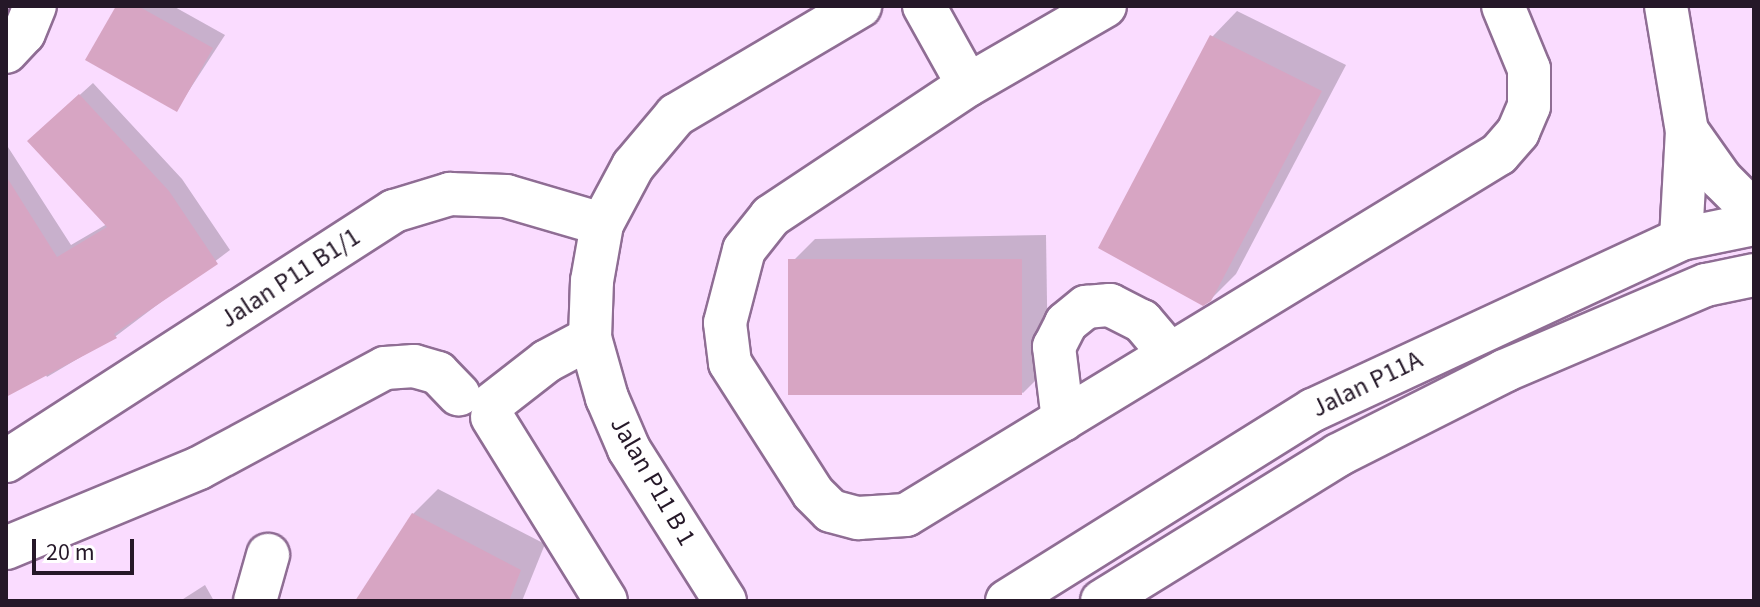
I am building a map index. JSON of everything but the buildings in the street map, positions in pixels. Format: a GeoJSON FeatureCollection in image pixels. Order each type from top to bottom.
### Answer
{"type":"FeatureCollection","features":[{"type":"Feature","properties":{"kind":"street"},"geometry":{"type":"LineString","coordinates":[[6,52],[24,33],[35,6]]}},
{"type":"Feature","properties":{"kind":"street","name":"Jalan P11 B 1"},"geometry":{"type":"LineString","coordinates":[[725,601],[629,449],[590,338],[592,281],[602,224],[633,166],[676,115],[860,6]]}},
{"type":"Feature","properties":{"kind":"street"},"geometry":{"type":"LineString","coordinates":[[924,6],[968,85]]}},
{"type":"Feature","properties":{"kind":"street"},"geometry":{"type":"LineString","coordinates":[[1105,6],[968,85],[771,216],[744,250],[731,283],[725,323],[730,363],[813,493],[831,511],[858,518],[906,515],[1499,154],[1518,132],[1529,106],[1529,69],[1503,6]]}},
{"type":"Feature","properties":{"kind":"street"},"geometry":{"type":"LineString","coordinates":[[1666,6],[1687,131],[1681,239]]}},
{"type":"Feature","properties":{"kind":"street"},"geometry":{"type":"LineString","coordinates":[[1687,131],[1721,179],[1754,212]]}},
{"type":"Feature","properties":{"kind":"street","name":"Jalan P11 B1/1"},"geometry":{"type":"LineString","coordinates":[[6,461],[394,211],[450,194],[506,196],[602,224]]}},
{"type":"Feature","properties":{"kind":"street","name":"Jalan P11A"},"geometry":{"type":"LineString","coordinates":[[1007,601],[1313,410],[1681,239],[1754,224]]}},
{"type":"Feature","properties":{"kind":"street","name":"Jalan P11A"},"geometry":{"type":"LineString","coordinates":[[1102,601],[1338,455],[1504,371],[1706,285],[1754,275]]}},
{"type":"Feature","properties":{"kind":"street"},"geometry":{"type":"LineString","coordinates":[[1063,420],[1054,347],[1066,323],[1086,307],[1110,305],[1142,321],[1170,354]]}},
{"type":"Feature","properties":{"kind":"street"},"geometry":{"type":"LineString","coordinates":[[481,405],[547,361],[590,338]]}},
{"type":"Feature","properties":{"kind":"street"},"geometry":{"type":"LineString","coordinates":[[6,548],[199,468],[385,368],[414,366],[438,373],[481,405],[606,601]]}},
{"type":"Feature","properties":{"kind":"street"},"geometry":{"type":"LineString","coordinates":[[255,601],[268,555]]}}]}
